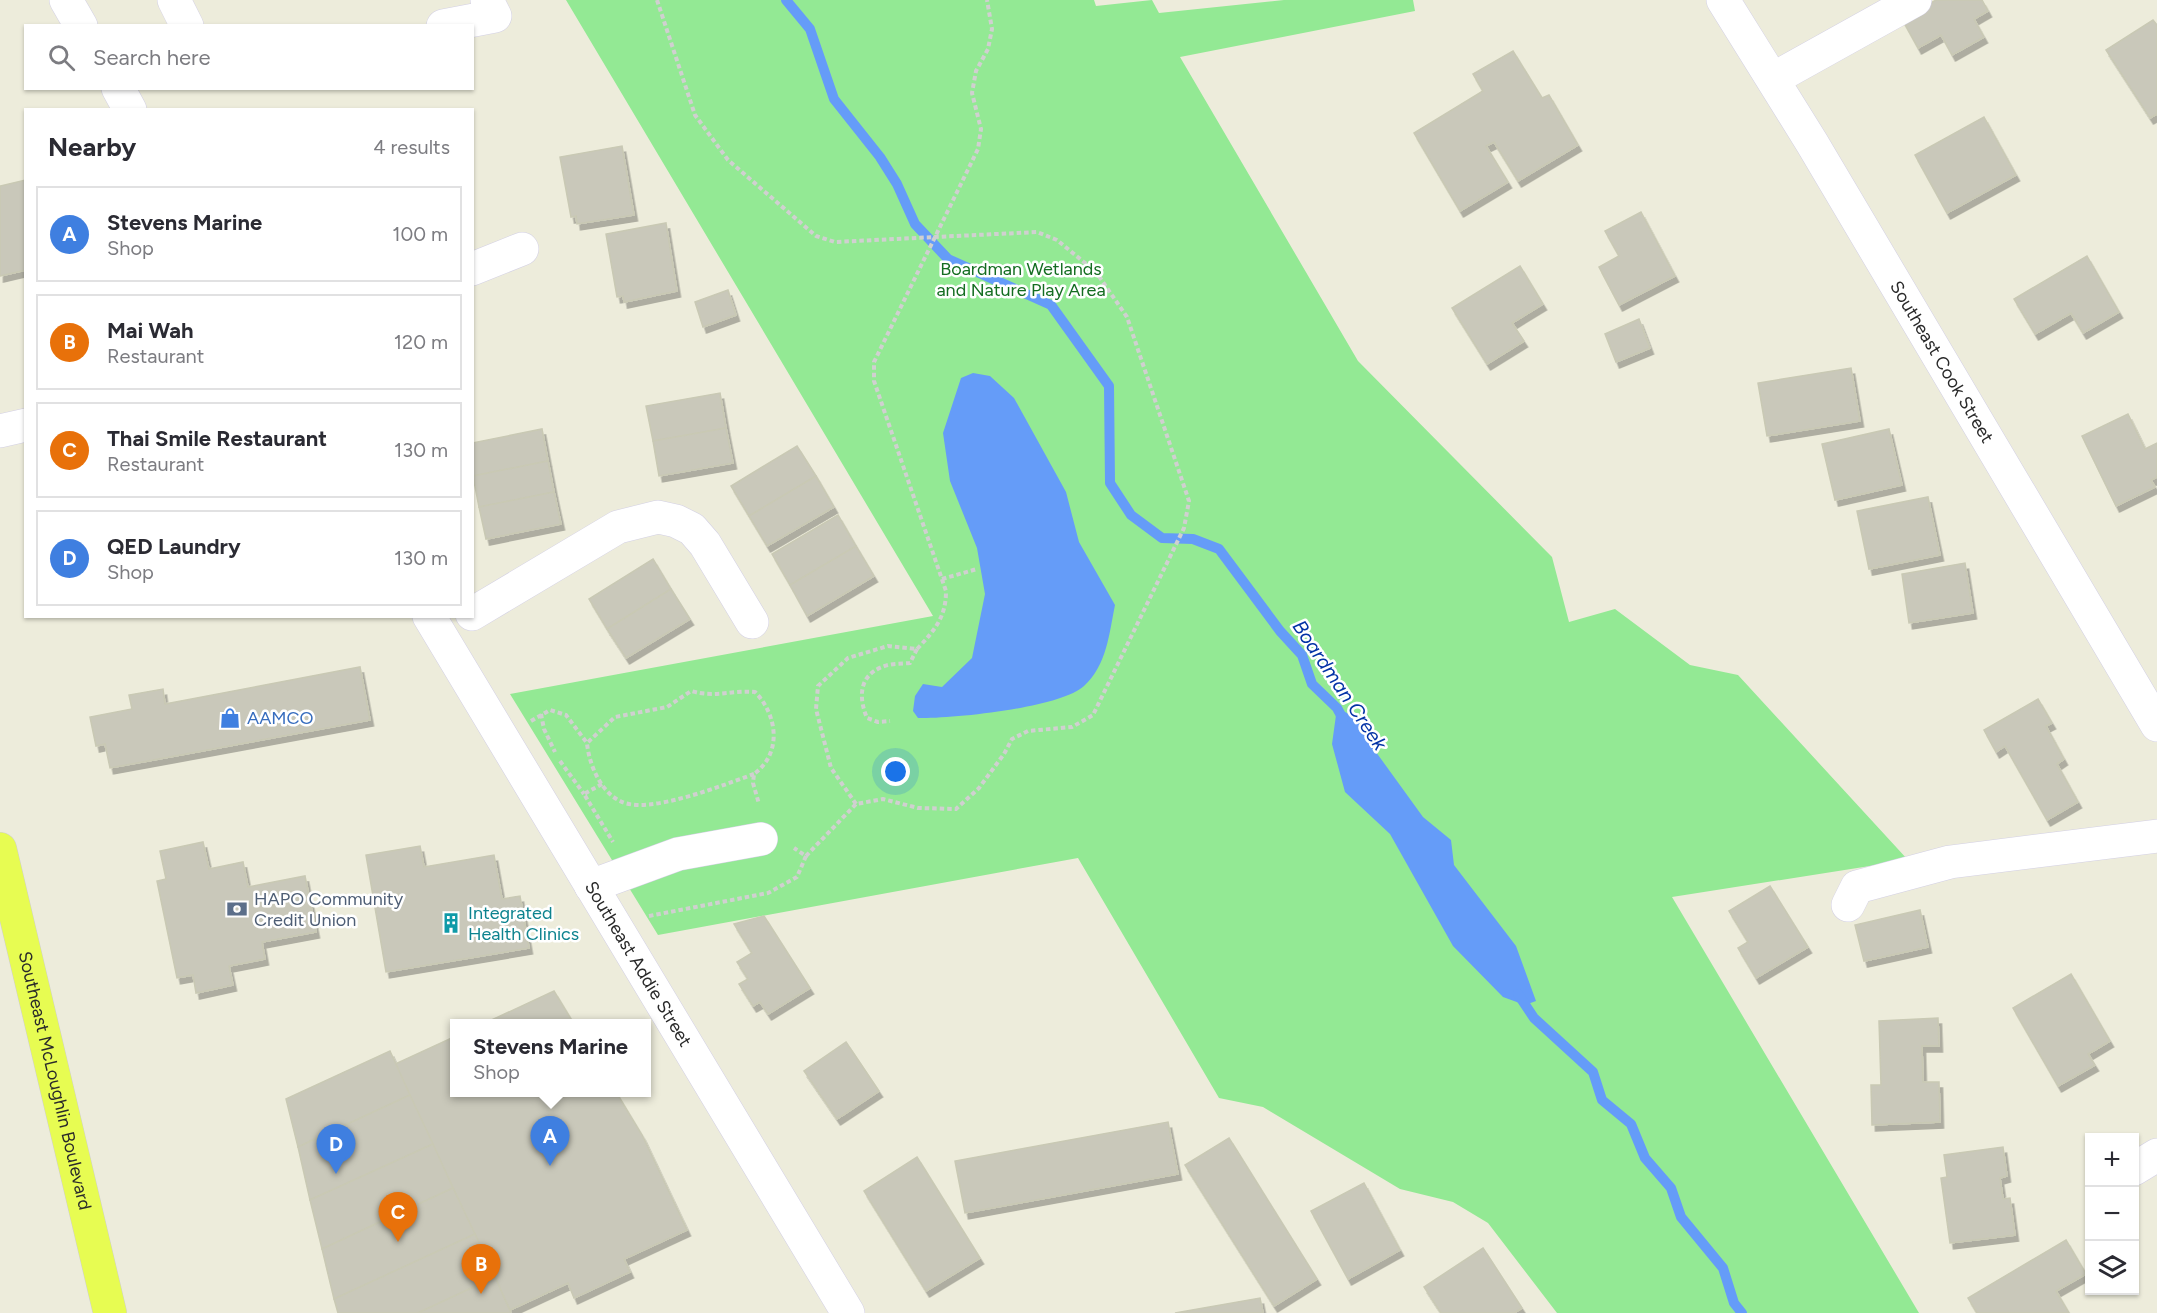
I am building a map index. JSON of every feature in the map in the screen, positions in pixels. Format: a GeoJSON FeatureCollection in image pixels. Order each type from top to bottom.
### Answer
{"type":"FeatureCollection","features":[{"type":"Feature","properties":{"kind":"main road","name":"Southeast McLoughlin Boulevard"},"geometry":{"type":"LineString","coordinates":[[0,849],[110,1313]]}},
{"type":"Feature","properties":{"kind":"street"},"geometry":{"type":"LineString","coordinates":[[66,0],[80,24]]}},
{"type":"Feature","properties":{"kind":"street"},"geometry":{"type":"LineString","coordinates":[[174,0],[186,24]]}},
{"type":"Feature","properties":{"kind":"street"},"geometry":{"type":"LineString","coordinates":[[452,24],[495,15],[487,0]]}},
{"type":"Feature","properties":{"kind":"street","name":"Southeast Cook Street"},"geometry":{"type":"LineString","coordinates":[[1723,0],[1773,80],[2157,725]]}},
{"type":"Feature","properties":{"kind":"street"},"geometry":{"type":"LineString","coordinates":[[1773,80],[1915,0]]}},
{"type":"Feature","properties":{"kind":"street"},"geometry":{"type":"LineString","coordinates":[[119,90],[129,108]]}},
{"type":"Feature","properties":{"kind":"street"},"geometry":{"type":"LineString","coordinates":[[474,268],[522,249]]}},
{"type":"Feature","properties":{"kind":"street"},"geometry":{"type":"LineString","coordinates":[[0,431],[24,425]]}},
{"type":"Feature","properties":{"kind":"street"},"geometry":{"type":"LineString","coordinates":[[474,613],[618,527],[658,517],[676,521],[692,529],[705,543],[752,622]]}},
{"type":"Feature","properties":{"kind":"street"},"geometry":{"type":"LineString","coordinates":[[434,625],[460,618]]}},
{"type":"Feature","properties":{"kind":"street","name":"Southeast Addie Street"},"geometry":{"type":"LineString","coordinates":[[434,625],[848,1313]]}},
{"type":"Feature","properties":{"kind":"street"},"geometry":{"type":"LineString","coordinates":[[1848,905],[1857,887],[1950,862],[2157,837]]}},
{"type":"Feature","properties":{"kind":"street"},"geometry":{"type":"LineString","coordinates":[[591,886],[678,854],[761,839]]}},
{"type":"Feature","properties":{"kind":"street"},"geometry":{"type":"LineString","coordinates":[[2139,1166],[2157,1155]]}},
{"type":"Feature","properties":{"kind":"path"},"geometry":{"type":"LineString","coordinates":[[613,922],[768,893],[797,877],[806,856],[856,804],[883,799],[918,808],[956,809],[979,788],[1004,754],[1011,739],[1028,731],[1071,726],[1093,715],[1184,528],[1189,501],[1127,317],[1096,272],[1056,240],[1037,232],[835,243],[816,236],[728,160],[695,115],[657,0]]}},
{"type":"Feature","properties":{"kind":"path"},"geometry":{"type":"LineString","coordinates":[[890,721],[878,722],[867,718],[860,701],[863,683],[881,667],[910,663],[917,649],[938,627],[946,607],[946,591],[874,381],[874,362],[978,149],[981,129],[972,93],[976,71],[988,49],[992,28],[987,0]]}},
{"type":"Feature","properties":{"kind":"path"},"geometry":{"type":"LineString","coordinates":[[942,579],[977,569]]}},
{"type":"Feature","properties":{"kind":"path"},"geometry":{"type":"LineString","coordinates":[[856,804],[831,768],[816,710],[818,686],[848,658],[888,646],[917,649]]}},
{"type":"Feature","properties":{"kind":"path"},"geometry":{"type":"LineString","coordinates":[[505,744],[541,713],[550,710],[566,715],[587,743],[589,756],[599,781],[620,802],[637,804],[665,802],[709,791],[754,774],[764,766],[775,735],[772,716],[766,703],[755,692],[736,691],[709,696],[691,691],[667,707],[615,717],[587,743]]}},
{"type":"Feature","properties":{"kind":"path"},"geometry":{"type":"LineString","coordinates":[[541,713],[544,729],[558,757],[584,795]]}},
{"type":"Feature","properties":{"kind":"path"},"geometry":{"type":"LineString","coordinates":[[754,774],[753,783],[758,797],[761,839],[785,842],[806,856]]}},
{"type":"Feature","properties":{"kind":"green space","name":"Boardman Wetlands and Nature Play Area"},"geometry":{"type":"Polygon","coordinates":[[[566,0],[1094,0],[1096,6],[1152,0],[1159,13],[1284,0],[1413,0],[1415,11],[1180,57],[1358,361],[1552,557],[1569,622],[1615,609],[1690,665],[1738,675],[1908,860],[1672,897],[1919,1313],[1557,1313],[1488,1223],[1453,1202],[1400,1189],[1263,1107],[1219,1098],[1078,858],[658,935],[510,694],[933,616],[566,0]]]}},
{"type":"Feature","properties":{"kind":"water"},"geometry":{"type":"Polygon","coordinates":[[[973,373],[990,376],[1014,398],[1066,492],[1079,542],[1115,605],[1109,638],[1098,669],[1084,686],[1071,694],[1004,711],[954,717],[918,718],[913,711],[915,696],[923,684],[942,687],[972,658],[985,594],[977,548],[950,481],[943,433],[961,378],[973,373]]]}},
{"type":"Feature","properties":{"kind":"water"},"geometry":{"type":"Polygon","coordinates":[[[1337,708],[1357,718],[1368,741],[1423,817],[1451,840],[1454,865],[1516,946],[1536,1001],[1525,1005],[1503,997],[1453,946],[1390,834],[1345,792],[1332,744],[1337,708]]]}},
{"type":"Feature","properties":{"kind":"building"},"geometry":{"type":"Polygon","coordinates":[[[1936,0],[1982,0],[1988,11],[1974,19],[1984,37],[1952,55],[1941,35],[1918,48],[1902,19],[1936,0]]]}},
{"type":"Feature","properties":{"kind":"building"},"geometry":{"type":"Polygon","coordinates":[[[2153,20],[2157,25],[2157,114],[2150,118],[2106,50],[2153,20]]]}},
{"type":"Feature","properties":{"kind":"building"},"geometry":{"type":"Polygon","coordinates":[[[1513,51],[1542,98],[1549,95],[1578,145],[1518,181],[1494,142],[1486,146],[1508,182],[1460,211],[1414,133],[1483,91],[1473,74],[1513,51]]]}},
{"type":"Feature","properties":{"kind":"building"},"geometry":{"type":"Polygon","coordinates":[[[1984,117],[2016,175],[1947,213],[1915,155],[1984,117]]]}},
{"type":"Feature","properties":{"kind":"building"},"geometry":{"type":"Polygon","coordinates":[[[622,146],[634,215],[577,224],[576,216],[571,217],[560,157],[622,146]]]}},
{"type":"Feature","properties":{"kind":"building"},"geometry":{"type":"Polygon","coordinates":[[[24,180],[24,270],[0,276],[0,186],[24,180]]]}},
{"type":"Feature","properties":{"kind":"building"},"geometry":{"type":"Polygon","coordinates":[[[1641,212],[1675,276],[1619,305],[1599,267],[1619,256],[1605,231],[1641,212]]]}},
{"type":"Feature","properties":{"kind":"building"},"geometry":{"type":"Polygon","coordinates":[[[666,223],[677,291],[624,302],[623,296],[617,297],[606,234],[666,223]]]}},
{"type":"Feature","properties":{"kind":"building"},"geometry":{"type":"Polygon","coordinates":[[[2087,256],[2119,312],[2083,333],[2071,313],[2035,334],[2014,299],[2087,256]]]}},
{"type":"Feature","properties":{"kind":"building"},"geometry":{"type":"Polygon","coordinates":[[[1520,266],[1543,304],[1512,323],[1524,341],[1487,364],[1452,308],[1520,266]]]}},
{"type":"Feature","properties":{"kind":"building"},"geometry":{"type":"Polygon","coordinates":[[[728,290],[736,315],[703,327],[695,302],[728,290]]]}},
{"type":"Feature","properties":{"kind":"building"},"geometry":{"type":"Polygon","coordinates":[[[1639,319],[1650,348],[1616,362],[1605,334],[1639,319]]]}},
{"type":"Feature","properties":{"kind":"building"},"geometry":{"type":"Polygon","coordinates":[[[1851,368],[1860,421],[1767,436],[1758,383],[1851,368]]]}},
{"type":"Feature","properties":{"kind":"building"},"geometry":{"type":"Polygon","coordinates":[[[720,393],[726,428],[653,441],[646,406],[720,393]]]}},
{"type":"Feature","properties":{"kind":"building"},"geometry":{"type":"Polygon","coordinates":[[[2128,414],[2145,449],[2157,443],[2157,477],[2151,480],[2155,487],[2116,506],[2082,436],[2128,414]]]}},
{"type":"Feature","properties":{"kind":"building"},"geometry":{"type":"Polygon","coordinates":[[[726,428],[733,463],[659,476],[653,441],[726,428]]]}},
{"type":"Feature","properties":{"kind":"building"},"geometry":{"type":"Polygon","coordinates":[[[542,429],[548,461],[474,476],[474,443],[542,429]]]}},
{"type":"Feature","properties":{"kind":"building"},"geometry":{"type":"Polygon","coordinates":[[[1889,429],[1902,485],[1835,500],[1822,444],[1889,429]]]}},
{"type":"Feature","properties":{"kind":"building"},"geometry":{"type":"Polygon","coordinates":[[[797,446],[816,476],[749,516],[731,486],[797,446]]]}},
{"type":"Feature","properties":{"kind":"building"},"geometry":{"type":"Polygon","coordinates":[[[548,461],[554,492],[479,507],[474,476],[548,461]]]}},
{"type":"Feature","properties":{"kind":"building"},"geometry":{"type":"Polygon","coordinates":[[[816,476],[834,507],[767,546],[749,516],[816,476]]]}},
{"type":"Feature","properties":{"kind":"building"},"geometry":{"type":"Polygon","coordinates":[[[554,492],[561,524],[486,539],[479,507],[554,492]]]}},
{"type":"Feature","properties":{"kind":"building"},"geometry":{"type":"Polygon","coordinates":[[[1928,497],[1940,555],[1869,569],[1857,511],[1928,497]]]}},
{"type":"Feature","properties":{"kind":"building"},"geometry":{"type":"Polygon","coordinates":[[[838,515],[856,546],[790,585],[772,554],[838,515]]]}},
{"type":"Feature","properties":{"kind":"building"},"geometry":{"type":"Polygon","coordinates":[[[856,546],[874,576],[807,616],[790,585],[856,546]]]}},
{"type":"Feature","properties":{"kind":"building"},"geometry":{"type":"Polygon","coordinates":[[[653,559],[671,589],[607,629],[589,599],[653,559]]]}},
{"type":"Feature","properties":{"kind":"building"},"geometry":{"type":"Polygon","coordinates":[[[1965,563],[1973,613],[1909,623],[1902,574],[1965,563]]]}},
{"type":"Feature","properties":{"kind":"building"},"geometry":{"type":"Polygon","coordinates":[[[671,589],[690,619],[626,658],[607,629],[671,589]]]}},
{"type":"Feature","properties":{"kind":"building","name":"AAMCO"},"geometry":{"type":"Polygon","coordinates":[[[360,667],[370,720],[110,768],[105,744],[96,746],[90,717],[132,709],[129,695],[163,689],[165,704],[360,667]]]}},
{"type":"Feature","properties":{"kind":"building"},"geometry":{"type":"Polygon","coordinates":[[[2038,699],[2052,723],[2046,726],[2064,759],[2057,764],[2078,802],[2047,820],[2005,746],[1996,752],[1984,730],[2038,699]]]}},
{"type":"Feature","properties":{"kind":"building","name":"HAPO Community Credit Union"},"geometry":{"type":"Polygon","coordinates":[[[203,842],[209,869],[243,862],[248,887],[305,876],[316,932],[262,942],[265,959],[229,966],[233,985],[196,993],[193,975],[177,978],[157,881],[166,879],[160,851],[203,842]]]}},
{"type":"Feature","properties":{"kind":"building","name":"Integrated Health Clinics"},"geometry":{"type":"Polygon","coordinates":[[[420,846],[424,867],[494,855],[502,899],[520,896],[529,948],[386,972],[366,855],[420,846]]]}},
{"type":"Feature","properties":{"kind":"building"},"geometry":{"type":"Polygon","coordinates":[[[1770,886],[1808,947],[1756,978],[1738,948],[1748,942],[1729,911],[1770,886]]]}},
{"type":"Feature","properties":{"kind":"building"},"geometry":{"type":"Polygon","coordinates":[[[1920,910],[1928,947],[1864,961],[1855,925],[1920,910]]]}},
{"type":"Feature","properties":{"kind":"building"},"geometry":{"type":"Polygon","coordinates":[[[764,916],[810,988],[768,1014],[760,1002],[753,1006],[739,984],[748,979],[737,962],[752,953],[734,924],[764,916]]]}},
{"type":"Feature","properties":{"kind":"building"},"geometry":{"type":"Polygon","coordinates":[[[2071,974],[2110,1041],[2088,1054],[2095,1065],[2058,1086],[2013,1008],[2071,974]]]}},
{"type":"Feature","properties":{"kind":"building"},"geometry":{"type":"Polygon","coordinates":[[[554,991],[571,1019],[494,1019],[554,991]]]}},
{"type":"Feature","properties":{"kind":"building"},"geometry":{"type":"Polygon","coordinates":[[[1938,1018],[1939,1046],[1922,1046],[1923,1082],[1939,1082],[1940,1122],[1872,1125],[1871,1085],[1881,1085],[1879,1021],[1938,1018]]]}},
{"type":"Feature","properties":{"kind":"building"},"geometry":{"type":"Polygon","coordinates":[[[450,1039],[450,1097],[619,1097],[642,1135],[687,1230],[624,1259],[630,1272],[574,1298],[568,1283],[510,1310],[395,1064],[450,1039]]]}},
{"type":"Feature","properties":{"kind":"building"},"geometry":{"type":"Polygon","coordinates":[[[846,1042],[879,1091],[837,1119],[804,1071],[846,1042]]]}},
{"type":"Feature","properties":{"kind":"building"},"geometry":{"type":"Polygon","coordinates":[[[390,1051],[410,1095],[298,1147],[286,1099],[390,1051]]]}},
{"type":"Feature","properties":{"kind":"building"},"geometry":{"type":"Polygon","coordinates":[[[410,1095],[433,1144],[310,1200],[298,1147],[410,1095]]]}},
{"type":"Feature","properties":{"kind":"building"},"geometry":{"type":"Polygon","coordinates":[[[1168,1122],[1178,1174],[965,1213],[955,1161],[1168,1122]]]}},
{"type":"Feature","properties":{"kind":"building"},"geometry":{"type":"Polygon","coordinates":[[[1229,1138],[1317,1279],[1274,1306],[1185,1165],[1229,1138]]]}},
{"type":"Feature","properties":{"kind":"building"},"geometry":{"type":"Polygon","coordinates":[[[433,1144],[453,1188],[322,1249],[310,1200],[433,1144]]]}},
{"type":"Feature","properties":{"kind":"building"},"geometry":{"type":"Polygon","coordinates":[[[2003,1147],[2007,1176],[2000,1178],[2003,1199],[2010,1198],[2015,1235],[1950,1243],[1941,1178],[1947,1177],[1944,1155],[2003,1147]]]}},
{"type":"Feature","properties":{"kind":"building"},"geometry":{"type":"Polygon","coordinates":[[[917,1157],[980,1258],[926,1291],[864,1191],[917,1157]]]}},
{"type":"Feature","properties":{"kind":"building"},"geometry":{"type":"Polygon","coordinates":[[[1364,1183],[1400,1250],[1348,1279],[1311,1211],[1364,1183]]]}},
{"type":"Feature","properties":{"kind":"building"},"geometry":{"type":"Polygon","coordinates":[[[453,1188],[475,1234],[334,1299],[322,1249],[453,1188]]]}},
{"type":"Feature","properties":{"kind":"building"},"geometry":{"type":"Polygon","coordinates":[[[475,1234],[495,1277],[418,1313],[338,1313],[334,1299],[475,1234]]]}},
{"type":"Feature","properties":{"kind":"building"},"geometry":{"type":"Polygon","coordinates":[[[2066,1240],[2085,1272],[2085,1275],[2056,1291],[2069,1313],[1977,1313],[1968,1298],[2066,1240]]]}},
{"type":"Feature","properties":{"kind":"building"},"geometry":{"type":"Polygon","coordinates":[[[1483,1248],[1522,1308],[1514,1313],[1441,1313],[1424,1287],[1483,1248]]]}},
{"type":"Feature","properties":{"kind":"building"},"geometry":{"type":"Polygon","coordinates":[[[495,1277],[511,1313],[418,1313],[495,1277]]]}},
{"type":"Feature","properties":{"kind":"building"},"geometry":{"type":"Polygon","coordinates":[[[1260,1298],[1263,1313],[1175,1313],[1260,1298]]]}},
{"type":"Feature","properties":{"kind":"waterway","name":"Boardman Creek"},"geometry":{"type":"LineString","coordinates":[[786,0],[810,29],[834,99],[880,157],[897,184],[915,224],[948,259],[1051,305],[1109,386],[1110,483],[1131,515],[1162,538],[1193,539],[1219,549],[1280,631],[1302,655],[1312,684],[1337,708],[1343,719]]}},
{"type":"Feature","properties":{"kind":"waterway","name":"Boardman Creek"},"geometry":{"type":"LineString","coordinates":[[1518,994],[1534,1018],[1593,1072],[1602,1100],[1631,1124],[1645,1158],[1671,1188],[1681,1217],[1723,1268],[1734,1303],[1742,1313]]}},
{"type":"Feature","properties":{"kind":"place","name":"AAMCO"},"geometry":{"type":"Point","coordinates":[230,718]}},
{"type":"Feature","properties":{"kind":"place","name":"HAPO Community Credit Union"},"geometry":{"type":"Point","coordinates":[237,909]}},
{"type":"Feature","properties":{"kind":"place","name":"Integrated Health Clinics"},"geometry":{"type":"Point","coordinates":[451,923]}},
{"type":"Feature","properties":{"kind":"place","name":"Stevens Marine"},"geometry":{"type":"Point","coordinates":[550,1166]}},
{"type":"Feature","properties":{"kind":"place","name":"QED Laundry"},"geometry":{"type":"Point","coordinates":[336,1174]}},
{"type":"Feature","properties":{"kind":"place","name":"Thai Smile Restaurant"},"geometry":{"type":"Point","coordinates":[398,1242]}},
{"type":"Feature","properties":{"kind":"place","name":"Mai Wah"},"geometry":{"type":"Point","coordinates":[481,1294]}}]}
